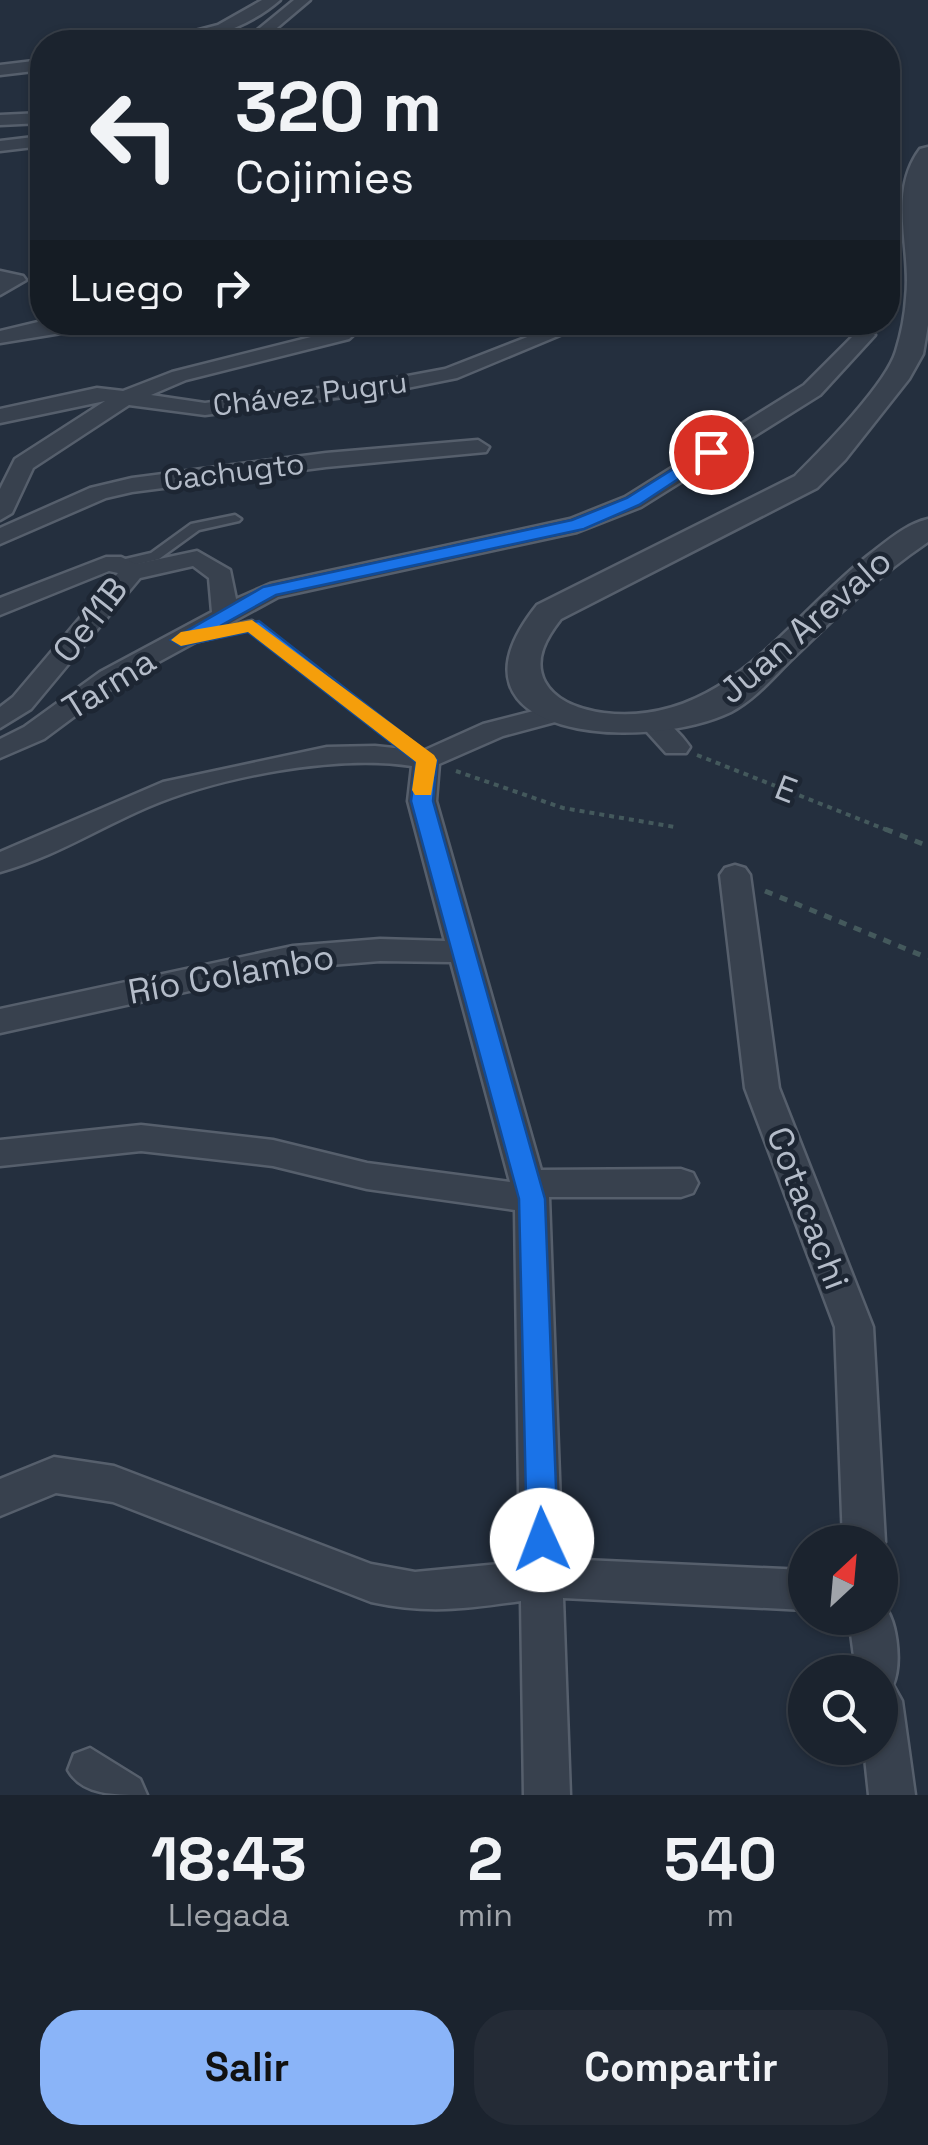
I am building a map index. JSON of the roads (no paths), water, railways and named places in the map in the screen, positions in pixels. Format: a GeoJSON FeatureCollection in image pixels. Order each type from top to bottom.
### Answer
{"type":"FeatureCollection","features":[{"type":"Feature","properties":{"kind":"street"},"geometry":{"type":"LineString","coordinates":[[214,30],[273,0]]}},
{"type":"Feature","properties":{"kind":"street"},"geometry":{"type":"LineString","coordinates":[[266,30],[304,0]]}},
{"type":"Feature","properties":{"kind":"street"},"geometry":{"type":"LineString","coordinates":[[0,70],[30,66]]}},
{"type":"Feature","properties":{"kind":"street"},"geometry":{"type":"LineString","coordinates":[[0,120],[30,119]]}},
{"type":"Feature","properties":{"kind":"street"},"geometry":{"type":"LineString","coordinates":[[0,146],[30,142]]}},
{"type":"Feature","properties":{"kind":"street"},"geometry":{"type":"LineString","coordinates":[[562,712],[534,693],[522,669],[526,639],[541,620],[596,586],[806,482],[834,454],[899,372],[912,342],[920,296],[920,165],[928,154]]}},
{"type":"Feature","properties":{"kind":"street"},"geometry":{"type":"LineString","coordinates":[[0,278],[16,280],[0,288]]}},
{"type":"Feature","properties":{"kind":"street"},"geometry":{"type":"LineString","coordinates":[[0,337],[30,330]]}},
{"type":"Feature","properties":{"kind":"street"},"geometry":{"type":"LineString","coordinates":[[0,513],[23,464],[122,399],[179,376],[342,335]]}},
{"type":"Feature","properties":{"kind":"street","name":"Chávez Pugru"},"geometry":{"type":"LineString","coordinates":[[0,416],[72,396],[97,394],[205,409],[397,384],[450,374],[552,335]]}},
{"type":"Feature","properties":{"kind":"street","name":"Tarma"},"geometry":{"type":"LineString","coordinates":[[0,750],[34,732],[109,678],[270,590],[577,525],[633,502],[812,390],[865,335]]}},
{"type":"Feature","properties":{"kind":"street","name":"Cachugto"},"geometry":{"type":"LineString","coordinates":[[0,537],[98,493],[132,485],[326,460],[478,448]]}},
{"type":"Feature","properties":{"kind":"street","name":"Juan Arevalo"},"geometry":{"type":"LineString","coordinates":[[562,712],[608,724],[651,722],[694,714],[730,698],[864,574],[895,548],[928,528]]}},
{"type":"Feature","properties":{"kind":"street"},"geometry":{"type":"LineString","coordinates":[[0,607],[106,564],[126,568],[197,558],[220,575],[224,613]]}},
{"type":"Feature","properties":{"kind":"street","name":"Oe11B"},"geometry":{"type":"LineString","coordinates":[[0,720],[22,703],[126,568]]}},
{"type":"Feature","properties":{"kind":"street"},"geometry":{"type":"LineString","coordinates":[[0,862],[58,844],[153,794],[305,756],[347,751],[390,752],[426,760],[493,730],[562,712]]}},
{"type":"Feature","properties":{"kind":"street"},"geometry":{"type":"LineString","coordinates":[[651,722],[676,746]]}},
{"type":"Feature","properties":{"kind":"street"},"geometry":{"type":"LineString","coordinates":[[426,760],[422,801],[530,1191],[547,1795]]}},
{"type":"Feature","properties":{"kind":"street","name":"Cotacachi"},"geometry":{"type":"LineString","coordinates":[[746,881],[762,1088],[854,1327],[863,1525]]}},
{"type":"Feature","properties":{"kind":"street","name":"Río Colambo"},"geometry":{"type":"LineString","coordinates":[[0,1020],[293,957],[380,950],[465,952]]}},
{"type":"Feature","properties":{"kind":"street"},"geometry":{"type":"LineString","coordinates":[[0,1153],[142,1138],[273,1152],[367,1176],[530,1191],[681,1183]]}},
{"type":"Feature","properties":{"kind":"street"},"geometry":{"type":"LineString","coordinates":[[0,1498],[54,1474],[114,1484],[370,1583],[415,1592],[464,1590],[543,1578],[788,1589]]}},
{"type":"Feature","properties":{"kind":"street"},"geometry":{"type":"LineString","coordinates":[[888,1765],[892,1795]]}},
{"type":"Feature","properties":{"kind":"lane"},"geometry":{"type":"LineString","coordinates":[[126,568],[155,556],[196,527],[236,519]]}},
{"type":"Feature","properties":{"kind":"lane"},"geometry":{"type":"LineString","coordinates":[[181,640],[252,626],[426,760]]}}]}
